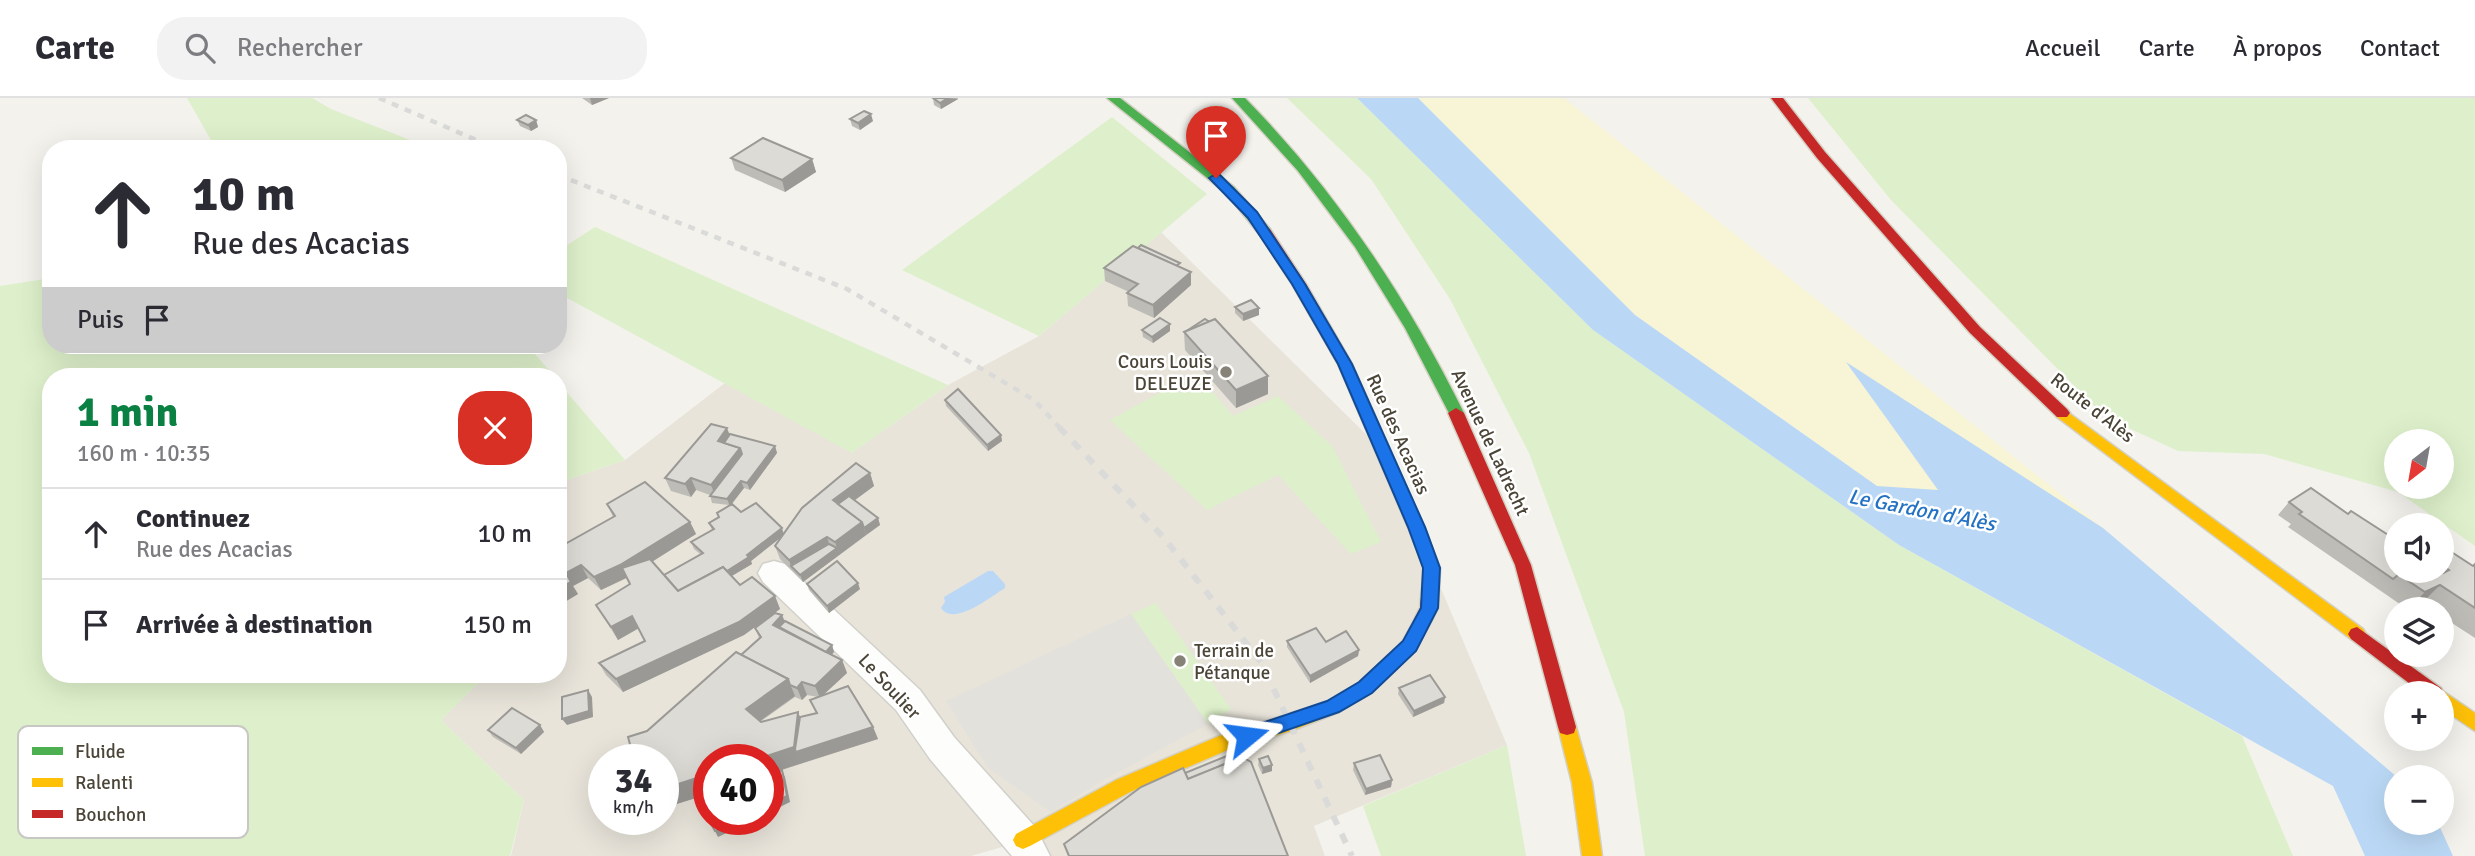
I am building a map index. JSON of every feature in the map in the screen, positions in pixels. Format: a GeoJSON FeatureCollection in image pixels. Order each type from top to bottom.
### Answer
{"type":"FeatureCollection","features":[{"type":"Feature","properties":{"kind":"main road","name":"Rue des Acacias"},"geometry":{"type":"LineString","coordinates":[[1027,848],[1123,786],[1226,742],[1291,723],[1333,707],[1366,688],[1409,646],[1429,608],[1432,568],[1424,547],[1345,364],[1298,284],[1253,215],[1230,190],[1112,98]]}},
{"type":"Feature","properties":{"kind":"main road","name":"Avenue de Ladrecht"},"geometry":{"type":"LineString","coordinates":[[1238,98],[1270,129],[1352,233],[1395,299],[1438,375],[1523,565],[1582,783],[1592,856]]}},
{"type":"Feature","properties":{"kind":"main road","name":"Route d'Alès"},"geometry":{"type":"LineString","coordinates":[[1777,98],[1821,155],[1975,330],[2051,405],[2419,681]]}},
{"type":"Feature","properties":{"kind":"main road"},"geometry":{"type":"LineString","coordinates":[[2454,708],[2475,723]]}},
{"type":"Feature","properties":{"kind":"street","name":"Le Soulier"},"geometry":{"type":"LineString","coordinates":[[774,573],[908,700],[942,748],[1027,848]]}},
{"type":"Feature","properties":{"kind":"shaded area"},"geometry":{"type":"Polygon","coordinates":[[[1161,232],[1383,451],[1507,745],[1314,826],[1325,856],[1029,856],[1023,841],[971,856],[511,856],[524,800],[441,720],[478,683],[567,683],[567,480],[625,460],[725,383],[853,452],[948,385],[1039,336],[1161,232]]]}},
{"type":"Feature","properties":{"kind":"shaded area"},"geometry":{"type":"Polygon","coordinates":[[[1131,614],[1208,724],[1100,782],[1051,812],[988,768],[946,701],[1131,614]]]}},
{"type":"Feature","properties":{"kind":"green space"},"geometry":{"type":"Polygon","coordinates":[[[187,98],[312,98],[331,109],[410,140],[211,140],[187,98]]]}},
{"type":"Feature","properties":{"kind":"green space"},"geometry":{"type":"Polygon","coordinates":[[[1287,98],[1357,98],[1593,330],[1899,545],[2242,736],[2293,856],[1645,856],[1624,712],[1529,453],[1450,299],[1371,179],[1287,98]]]}},
{"type":"Feature","properties":{"kind":"green space"},"geometry":{"type":"Polygon","coordinates":[[[1808,98],[2475,98],[2475,546],[2454,531],[2454,513],[2428,513],[2408,499],[2454,499],[2454,429],[2384,429],[2384,488],[2264,454],[2178,451],[2105,417],[1891,200],[1808,98]]]}},
{"type":"Feature","properties":{"kind":"green space"},"geometry":{"type":"Polygon","coordinates":[[[1112,117],[1207,194],[1039,336],[902,270],[1112,117]]]}},
{"type":"Feature","properties":{"kind":"green space"},"geometry":{"type":"Polygon","coordinates":[[[595,227],[948,385],[852,453],[567,298],[567,245],[595,227]]]}},
{"type":"Feature","properties":{"kind":"green space"},"geometry":{"type":"Polygon","coordinates":[[[42,279],[42,354],[535,354],[547,368],[42,368],[42,683],[478,683],[441,720],[524,800],[510,856],[0,856],[0,286],[42,279]]]}},
{"type":"Feature","properties":{"kind":"green space"},"geometry":{"type":"Polygon","coordinates":[[[1196,373],[1233,416],[1278,396],[1332,446],[1381,542],[1351,554],[1278,475],[1207,510],[1110,420],[1196,373]]]}},
{"type":"Feature","properties":{"kind":"green space"},"geometry":{"type":"Polygon","coordinates":[[[567,392],[625,460],[567,480],[567,392]]]}},
{"type":"Feature","properties":{"kind":"green space","name":"Terrain de Pétanque"},"geometry":{"type":"Polygon","coordinates":[[[1156,603],[1231,709],[1208,724],[1131,614],[1156,603]]]}},
{"type":"Feature","properties":{"kind":"green space"},"geometry":{"type":"Polygon","coordinates":[[[1507,745],[1526,856],[1381,856],[1363,806],[1507,745]]]}},
{"type":"Feature","properties":{"kind":"sand"},"geometry":{"type":"Polygon","coordinates":[[[1418,98],[1564,98],[2103,528],[1987,511],[1877,486],[1635,315],[1418,98]]]}},
{"type":"Feature","properties":{"kind":"water","name":"Le Gardon d'Alès"},"geometry":{"type":"Polygon","coordinates":[[[1357,98],[1418,98],[1635,315],[1877,486],[1938,490],[1846,362],[2103,528],[2384,766],[2384,835],[2443,835],[2453,856],[2365,856],[2333,786],[1899,545],[1593,330],[1357,98]]]}},
{"type":"Feature","properties":{"kind":"water"},"geometry":{"type":"Polygon","coordinates":[[[988,571],[993,571],[1005,584],[1005,588],[963,612],[947,613],[941,608],[945,602],[944,597],[988,571]]]}},
{"type":"Feature","properties":{"kind":"building"},"geometry":{"type":"Polygon","coordinates":[[[933,98],[948,98],[940,103],[933,98]]]}},
{"type":"Feature","properties":{"kind":"building"},"geometry":{"type":"Polygon","coordinates":[[[864,111],[871,114],[858,123],[850,119],[864,111]]]}},
{"type":"Feature","properties":{"kind":"building"},"geometry":{"type":"Polygon","coordinates":[[[526,115],[536,120],[528,125],[517,120],[526,115]]]}},
{"type":"Feature","properties":{"kind":"building"},"geometry":{"type":"Polygon","coordinates":[[[763,138],[812,159],[782,180],[731,158],[763,138]]]}},
{"type":"Feature","properties":{"kind":"building"},"geometry":{"type":"Polygon","coordinates":[[[1141,245],[1180,263],[1176,266],[1138,248],[1141,245]]]}},
{"type":"Feature","properties":{"kind":"building"},"geometry":{"type":"Polygon","coordinates":[[[1133,246],[1191,272],[1153,305],[1127,293],[1138,284],[1104,268],[1133,246]]]}},
{"type":"Feature","properties":{"kind":"building"},"geometry":{"type":"Polygon","coordinates":[[[1251,300],[1259,308],[1243,314],[1235,307],[1251,300]]]}},
{"type":"Feature","properties":{"kind":"building"},"geometry":{"type":"Polygon","coordinates":[[[1160,318],[1170,324],[1152,337],[1142,330],[1160,318]]]}},
{"type":"Feature","properties":{"kind":"building"},"geometry":{"type":"Polygon","coordinates":[[[1205,319],[1210,322],[1185,332],[1205,319]]]}},
{"type":"Feature","properties":{"kind":"building"},"geometry":{"type":"Polygon","coordinates":[[[1215,319],[1268,376],[1236,390],[1184,332],[1215,319]]]}},
{"type":"Feature","properties":{"kind":"building"},"geometry":{"type":"Polygon","coordinates":[[[958,389],[1001,435],[987,445],[945,400],[958,389]]]}},
{"type":"Feature","properties":{"kind":"building"},"geometry":{"type":"Polygon","coordinates":[[[711,424],[727,428],[718,441],[740,448],[711,485],[691,478],[685,484],[665,478],[711,424]]]}},
{"type":"Feature","properties":{"kind":"building"},"geometry":{"type":"Polygon","coordinates":[[[730,434],[775,446],[747,483],[741,481],[727,499],[710,496],[742,454],[740,448],[724,443],[730,434]]]}},
{"type":"Feature","properties":{"kind":"building"},"geometry":{"type":"Polygon","coordinates":[[[856,463],[870,473],[833,500],[862,522],[835,542],[827,537],[789,560],[775,546],[802,508],[856,463]]]}},
{"type":"Feature","properties":{"kind":"building"},"geometry":{"type":"Polygon","coordinates":[[[645,482],[690,522],[620,565],[594,577],[581,565],[567,572],[567,543],[615,516],[607,504],[645,482]]]}},
{"type":"Feature","properties":{"kind":"building"},"geometry":{"type":"Polygon","coordinates":[[[2311,488],[2348,514],[2351,511],[2384,532],[2384,573],[2299,514],[2302,512],[2289,502],[2311,488]]]}},
{"type":"Feature","properties":{"kind":"building"},"geometry":{"type":"Polygon","coordinates":[[[849,496],[878,518],[864,528],[862,522],[838,504],[849,496]]]}},
{"type":"Feature","properties":{"kind":"building"},"geometry":{"type":"Polygon","coordinates":[[[756,503],[782,528],[747,555],[749,557],[727,571],[723,567],[678,591],[664,575],[703,553],[691,542],[714,529],[709,523],[719,517],[717,513],[732,504],[741,512],[756,503]]]}},
{"type":"Feature","properties":{"kind":"building"},"geometry":{"type":"Polygon","coordinates":[[[829,544],[837,548],[800,575],[791,566],[829,544]]]}},
{"type":"Feature","properties":{"kind":"building"},"geometry":{"type":"Polygon","coordinates":[[[2454,554],[2473,566],[2475,564],[2475,608],[2440,585],[2425,592],[2412,583],[2454,583],[2454,554]]]}},
{"type":"Feature","properties":{"kind":"building"},"geometry":{"type":"Polygon","coordinates":[[[650,559],[678,591],[723,567],[740,585],[752,577],[775,596],[739,622],[616,679],[599,663],[645,641],[632,616],[611,627],[596,605],[630,584],[622,568],[650,559]]]}},
{"type":"Feature","properties":{"kind":"building"},"geometry":{"type":"Polygon","coordinates":[[[837,561],[858,583],[827,606],[807,584],[837,561]]]}},
{"type":"Feature","properties":{"kind":"building"},"geometry":{"type":"Polygon","coordinates":[[[775,613],[782,615],[773,625],[842,660],[815,686],[802,682],[797,688],[790,685],[788,679],[741,655],[761,637],[755,628],[775,613]]]}},
{"type":"Feature","properties":{"kind":"building"},"geometry":{"type":"Polygon","coordinates":[[[785,621],[832,645],[826,652],[779,627],[785,621]]]}},
{"type":"Feature","properties":{"kind":"building"},"geometry":{"type":"Polygon","coordinates":[[[1316,628],[1326,642],[1346,631],[1359,650],[1310,676],[1287,641],[1316,628]]]}},
{"type":"Feature","properties":{"kind":"building"},"geometry":{"type":"Polygon","coordinates":[[[736,652],[788,679],[746,709],[761,722],[798,712],[794,747],[784,750],[784,744],[693,744],[693,779],[679,784],[679,744],[630,744],[628,737],[647,731],[736,652]]]}},
{"type":"Feature","properties":{"kind":"building"},"geometry":{"type":"Polygon","coordinates":[[[1430,675],[1445,697],[1414,711],[1399,688],[1430,675]]]}},
{"type":"Feature","properties":{"kind":"building"},"geometry":{"type":"Polygon","coordinates":[[[848,686],[873,727],[796,752],[800,717],[817,713],[810,700],[848,686]]]}},
{"type":"Feature","properties":{"kind":"building"},"geometry":{"type":"Polygon","coordinates":[[[588,690],[589,711],[562,719],[562,697],[588,690]]]}},
{"type":"Feature","properties":{"kind":"building"},"geometry":{"type":"Polygon","coordinates":[[[512,708],[540,725],[516,748],[488,730],[512,708]]]}},
{"type":"Feature","properties":{"kind":"building"},"geometry":{"type":"Polygon","coordinates":[[[1234,753],[1240,758],[1188,779],[1185,773],[1234,753]]]}},
{"type":"Feature","properties":{"kind":"building"},"geometry":{"type":"Polygon","coordinates":[[[1380,755],[1392,780],[1366,789],[1354,763],[1380,755]]]}},
{"type":"Feature","properties":{"kind":"building"},"geometry":{"type":"Polygon","coordinates":[[[1268,756],[1272,765],[1263,768],[1259,759],[1268,756]]]}},
{"type":"Feature","properties":{"kind":"building"},"geometry":{"type":"Polygon","coordinates":[[[1242,757],[1251,762],[1288,856],[1069,856],[1064,844],[1141,787],[1183,768],[1188,779],[1242,757]]]}},
{"type":"Feature","properties":{"kind":"railway"},"geometry":{"type":"LineString","coordinates":[[379,98],[476,140]]}},
{"type":"Feature","properties":{"kind":"railway"},"geometry":{"type":"LineString","coordinates":[[567,179],[847,289],[1034,400],[1061,429]]}},
{"type":"Feature","properties":{"kind":"railway"},"geometry":{"type":"LineString","coordinates":[[1059,427],[1165,539],[1261,662],[1352,856]]}},
{"type":"Feature","properties":{"kind":"traffic: fast"},"geometry":{"type":"LineString","coordinates":[[1113,98],[1230,190],[1265,232]]}},
{"type":"Feature","properties":{"kind":"traffic: fast"},"geometry":{"type":"LineString","coordinates":[[1238,98],[1303,168],[1361,245],[1412,328],[1456,413]]}},
{"type":"Feature","properties":{"kind":"traffic: slow"},"geometry":{"type":"LineString","coordinates":[[2062,413],[2357,634]]}},
{"type":"Feature","properties":{"kind":"traffic: slow"},"geometry":{"type":"LineString","coordinates":[[1023,840],[1123,786],[1226,742],[1291,723],[1333,707],[1365,688],[1409,646],[1424,618]]}},
{"type":"Feature","properties":{"kind":"traffic: slow"},"geometry":{"type":"LineString","coordinates":[[2454,708],[2475,723]]}},
{"type":"Feature","properties":{"kind":"traffic: slow"},"geometry":{"type":"LineString","coordinates":[[1567,727],[1582,783],[1592,856]]}},
{"type":"Feature","properties":{"kind":"traffic: jam"},"geometry":{"type":"LineString","coordinates":[[1777,98],[1821,155],[1975,330],[2062,413]]}},
{"type":"Feature","properties":{"kind":"traffic: jam"},"geometry":{"type":"LineString","coordinates":[[1265,232],[1299,284],[1345,364],[1416,527],[1432,568],[1429,608],[1424,618]]}},
{"type":"Feature","properties":{"kind":"traffic: jam"},"geometry":{"type":"LineString","coordinates":[[1456,413],[1523,565],[1567,727]]}},
{"type":"Feature","properties":{"kind":"traffic: jam"},"geometry":{"type":"LineString","coordinates":[[2357,634],[2419,681]]}},
{"type":"Feature","properties":{"kind":"place","name":"Cours Louis DELEUZE"},"geometry":{"type":"Point","coordinates":[1226,372]}},
{"type":"Feature","properties":{"kind":"place","name":"Terrain de Pétanque"},"geometry":{"type":"Point","coordinates":[1180,661]}},
{"type":"Feature","properties":{"kind":"route"},"geometry":{"type":"LineString","coordinates":[[1216,178],[1253,215],[1345,364],[1432,568],[1429,608],[1409,646],[1366,688],[1333,707],[1247,736]]}}]}
